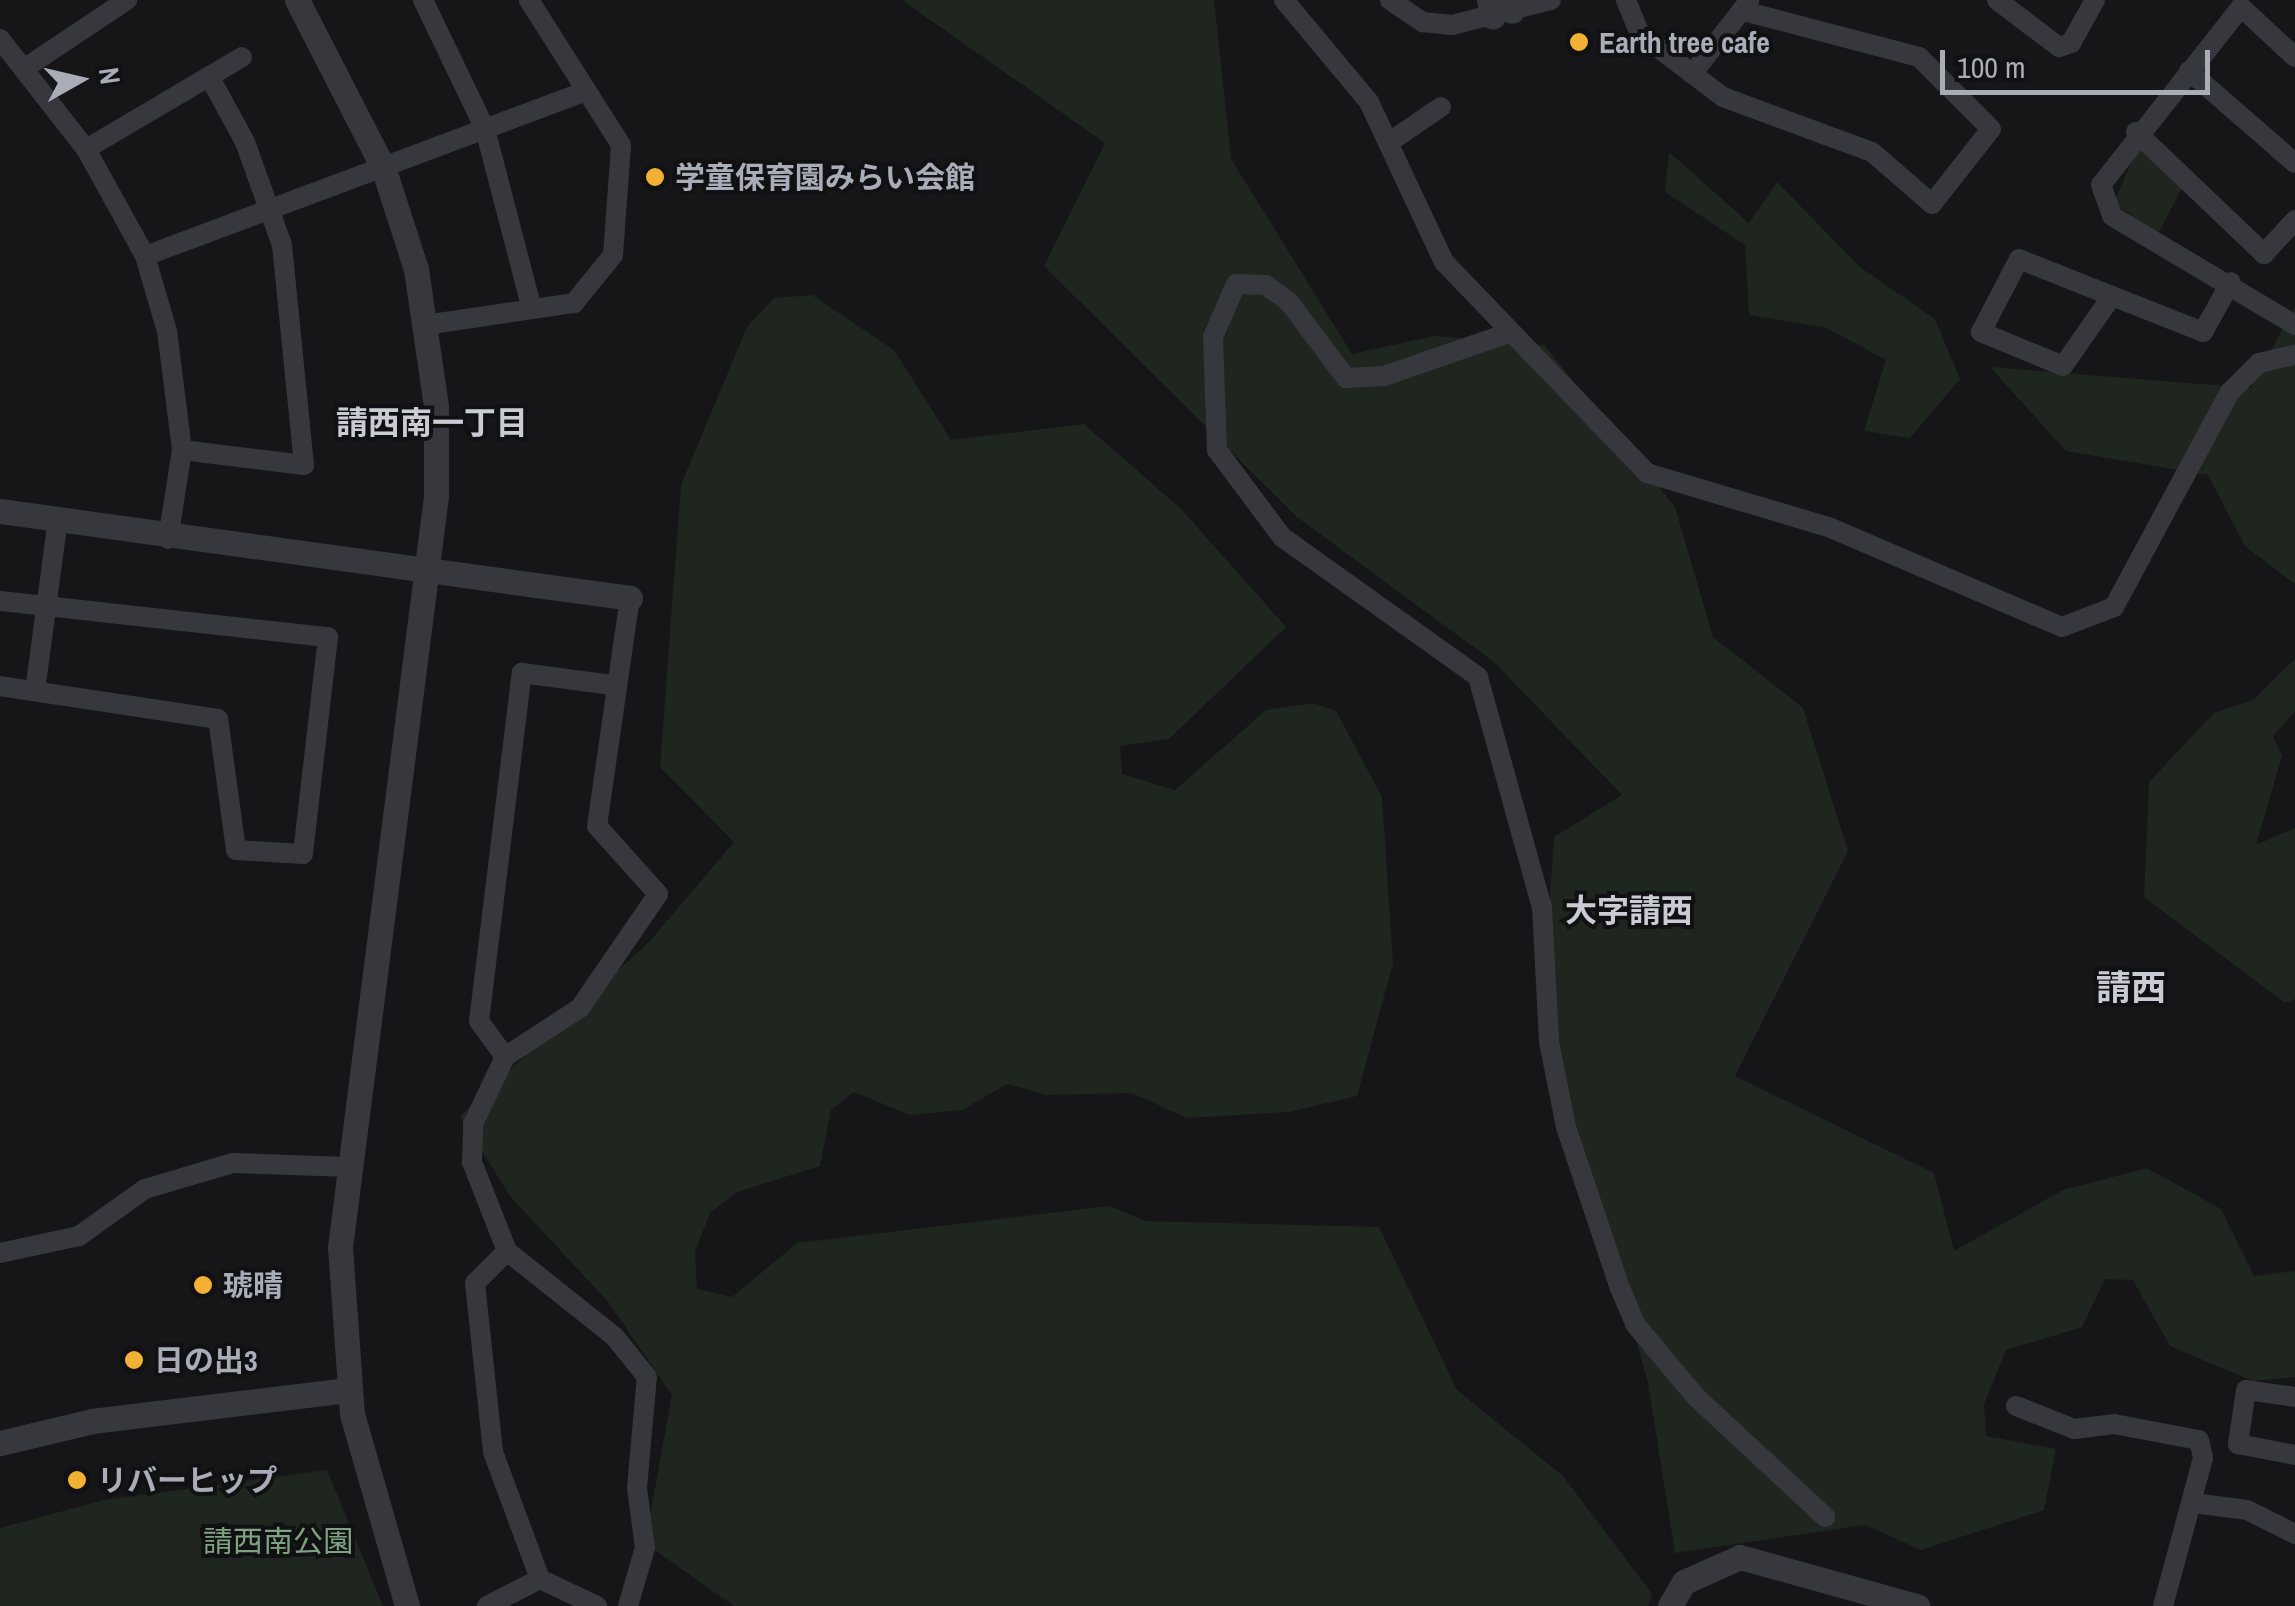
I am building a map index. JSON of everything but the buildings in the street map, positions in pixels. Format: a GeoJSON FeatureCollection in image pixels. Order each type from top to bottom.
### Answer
{"type":"FeatureCollection","features":[{"type":"Feature","properties":{"kind":"street"},"geometry":{"type":"LineString","coordinates":[[25,68],[127,0]]}},
{"type":"Feature","properties":{"kind":"street"},"geometry":{"type":"LineString","coordinates":[[296,0],[383,167],[425,324],[436,424],[428,570],[340,1248],[348,1390],[366,1482],[407,1606]]}},
{"type":"Feature","properties":{"kind":"street"},"geometry":{"type":"LineString","coordinates":[[424,0],[484,129],[532,310]]}},
{"type":"Feature","properties":{"kind":"street"},"geometry":{"type":"LineString","coordinates":[[425,324],[574,303],[613,256],[621,145],[580,93],[529,0]]}},
{"type":"Feature","properties":{"kind":"street"},"geometry":{"type":"LineString","coordinates":[[1284,0],[1350,75],[1388,143],[1444,262],[1506,334],[1657,479],[1831,528],[2062,628],[2114,608],[2230,392],[2259,363],[2295,354]]}},
{"type":"Feature","properties":{"kind":"street"},"geometry":{"type":"LineString","coordinates":[[1390,0],[1423,22],[1551,0]]}},
{"type":"Feature","properties":{"kind":"street"},"geometry":{"type":"LineString","coordinates":[[1626,0],[1640,34],[1692,74],[1723,97],[1872,152],[1932,204],[1991,129],[1919,57],[1747,5],[1692,74]]}},
{"type":"Feature","properties":{"kind":"street"},"geometry":{"type":"LineString","coordinates":[[1996,0],[2059,47],[2072,43],[2094,0]]}},
{"type":"Feature","properties":{"kind":"street"},"geometry":{"type":"LineString","coordinates":[[2295,57],[2241,7],[2136,132],[2102,185],[2112,216],[2231,282],[2295,326]]}},
{"type":"Feature","properties":{"kind":"street"},"geometry":{"type":"LineString","coordinates":[[0,39],[86,149],[145,256],[167,331],[182,450],[168,540]]}},
{"type":"Feature","properties":{"kind":"street"},"geometry":{"type":"LineString","coordinates":[[86,149],[242,57]]}},
{"type":"Feature","properties":{"kind":"street"},"geometry":{"type":"LineString","coordinates":[[2189,71],[2295,163]]}},
{"type":"Feature","properties":{"kind":"street"},"geometry":{"type":"LineString","coordinates":[[182,450],[304,465],[300,354],[272,210],[209,76]]}},
{"type":"Feature","properties":{"kind":"street"},"geometry":{"type":"LineString","coordinates":[[145,256],[580,93]]}},
{"type":"Feature","properties":{"kind":"street"},"geometry":{"type":"LineString","coordinates":[[1388,143],[1441,107]]}},
{"type":"Feature","properties":{"kind":"street"},"geometry":{"type":"LineString","coordinates":[[2136,132],[2264,254],[2295,220]]}},
{"type":"Feature","properties":{"kind":"street"},"geometry":{"type":"LineString","coordinates":[[2112,296],[2063,366],[1980,332],[2019,259],[2203,332],[2231,282]]}},
{"type":"Feature","properties":{"kind":"street"},"geometry":{"type":"LineString","coordinates":[[1506,334],[1384,376],[1346,378],[1289,302],[1266,285],[1236,284],[1213,337],[1217,450],[1282,537],[1478,676],[1542,907],[1550,1042],[1566,1127],[1613,1271],[1635,1324],[1695,1396],[1826,1516]]}},
{"type":"Feature","properties":{"kind":"street"},"geometry":{"type":"LineString","coordinates":[[0,511],[168,540],[630,598],[612,685],[598,826],[658,894],[580,1008],[505,1057],[472,1124],[472,1162],[506,1251],[615,1338],[647,1377],[638,1488],[646,1548],[628,1606]]}},
{"type":"Feature","properties":{"kind":"street"},"geometry":{"type":"LineString","coordinates":[[35,690],[58,519]]}},
{"type":"Feature","properties":{"kind":"street"},"geometry":{"type":"LineString","coordinates":[[0,601],[328,637],[303,854],[236,850],[218,719],[0,686]]}},
{"type":"Feature","properties":{"kind":"street"},"geometry":{"type":"LineString","coordinates":[[505,1057],[479,1022],[522,673],[612,685]]}},
{"type":"Feature","properties":{"kind":"street"},"geometry":{"type":"LineString","coordinates":[[0,1253],[80,1236],[145,1189],[233,1163],[349,1167]]}},
{"type":"Feature","properties":{"kind":"street"},"geometry":{"type":"LineString","coordinates":[[506,1251],[475,1283],[493,1452],[540,1579],[597,1606]]}},
{"type":"Feature","properties":{"kind":"street"},"geometry":{"type":"LineString","coordinates":[[0,1443],[92,1421],[348,1390]]}},
{"type":"Feature","properties":{"kind":"street"},"geometry":{"type":"LineString","coordinates":[[2295,1398],[2246,1390],[2238,1444],[2295,1455]]}},
{"type":"Feature","properties":{"kind":"street"},"geometry":{"type":"LineString","coordinates":[[2016,1406],[2068,1428],[2114,1424],[2198,1440],[2193,1503],[2163,1606]]}},
{"type":"Feature","properties":{"kind":"street"},"geometry":{"type":"LineString","coordinates":[[2193,1503],[2247,1510],[2295,1534]]}},
{"type":"Feature","properties":{"kind":"street"},"geometry":{"type":"LineString","coordinates":[[1670,1606],[1684,1582],[1740,1557],[1917,1606]]}},
{"type":"Feature","properties":{"kind":"street"},"geometry":{"type":"LineString","coordinates":[[487,1606],[540,1579]]}},
{"type":"Feature","properties":{"kind":"green space"},"geometry":{"type":"Polygon","coordinates":[[[902,0],[1214,0],[1231,159],[1352,354],[1434,336],[1544,345],[1675,507],[1713,637],[1803,708],[1848,851],[1735,1076],[1934,1173],[1954,1251],[2063,1190],[2147,1168],[2221,1209],[2254,1276],[2295,1271],[2295,1377],[2253,1381],[2170,1346],[2133,1280],[2105,1279],[2082,1327],[2006,1350],[1984,1404],[1986,1436],[2056,1449],[2044,1510],[1921,1550],[1865,1525],[1675,1553],[1648,1382],[1542,1011],[1554,837],[1622,795],[1494,662],[1297,517],[1044,266],[1105,143],[902,0]]]}},
{"type":"Feature","properties":{"kind":"green space"},"geometry":{"type":"Polygon","coordinates":[[[2138,146],[2183,186],[2158,234],[2114,203],[2138,146]]]}},
{"type":"Feature","properties":{"kind":"green space"},"geometry":{"type":"Polygon","coordinates":[[[1669,152],[1749,223],[1777,182],[1861,268],[1935,319],[1960,379],[1910,438],[1864,431],[1886,360],[1827,328],[1749,315],[1745,245],[1665,192],[1669,152]]]}},
{"type":"Feature","properties":{"kind":"green space"},"geometry":{"type":"Polygon","coordinates":[[[812,295],[894,350],[951,440],[1084,424],[1181,509],[1286,627],[1169,739],[1120,746],[1122,774],[1175,790],[1266,710],[1313,703],[1336,711],[1382,797],[1393,963],[1357,1096],[1289,1112],[1187,1118],[1132,1093],[1046,1095],[1007,1084],[962,1110],[910,1115],[854,1092],[831,1110],[820,1166],[737,1192],[710,1213],[695,1251],[697,1289],[732,1297],[797,1243],[1109,1206],[1146,1221],[1379,1227],[1457,1390],[1563,1476],[1652,1594],[1648,1606],[734,1606],[645,1543],[672,1395],[609,1303],[510,1196],[460,1116],[650,941],[734,842],[660,767],[681,485],[747,327],[774,298],[812,295]]]}},
{"type":"Feature","properties":{"kind":"green space"},"geometry":{"type":"Polygon","coordinates":[[[2295,306],[2295,584],[2245,546],[2208,475],[2066,451],[1990,367],[2251,388],[2295,306]]]}},
{"type":"Feature","properties":{"kind":"green space"},"geometry":{"type":"Polygon","coordinates":[[[2295,659],[2295,711],[2273,736],[2282,756],[2256,845],[2295,828],[2295,999],[2285,1003],[2144,897],[2149,782],[2214,713],[2253,700],[2295,659]]]}},
{"type":"Feature","properties":{"kind":"green space","name":"請西南公園"},"geometry":{"type":"Polygon","coordinates":[[[327,1470],[383,1606],[0,1606],[0,1528],[104,1500],[327,1470]]]}},
{"type":"Feature","properties":{"kind":"place","name":"Earth tree cafe"},"geometry":{"type":"Point","coordinates":[1579,42]}},
{"type":"Feature","properties":{"kind":"place","name":"学童保育園みらい会館"},"geometry":{"type":"Point","coordinates":[655,177]}},
{"type":"Feature","properties":{"kind":"place","name":"琥晴"},"geometry":{"type":"Point","coordinates":[203,1285]}},
{"type":"Feature","properties":{"kind":"place","name":"日の出3"},"geometry":{"type":"Point","coordinates":[134,1360]}},
{"type":"Feature","properties":{"kind":"place","name":"リバーヒップ"},"geometry":{"type":"Point","coordinates":[77,1480]}},
{"type":"Feature","properties":{"kind":"district","name":"請西南一丁目"},"geometry":{"type":"Point","coordinates":[432,423]}},
{"type":"Feature","properties":{"kind":"district","name":"大字請西"},"geometry":{"type":"Point","coordinates":[1629,911]}},
{"type":"Feature","properties":{"kind":"district","name":"請西"},"geometry":{"type":"Point","coordinates":[2131,988]}}]}
